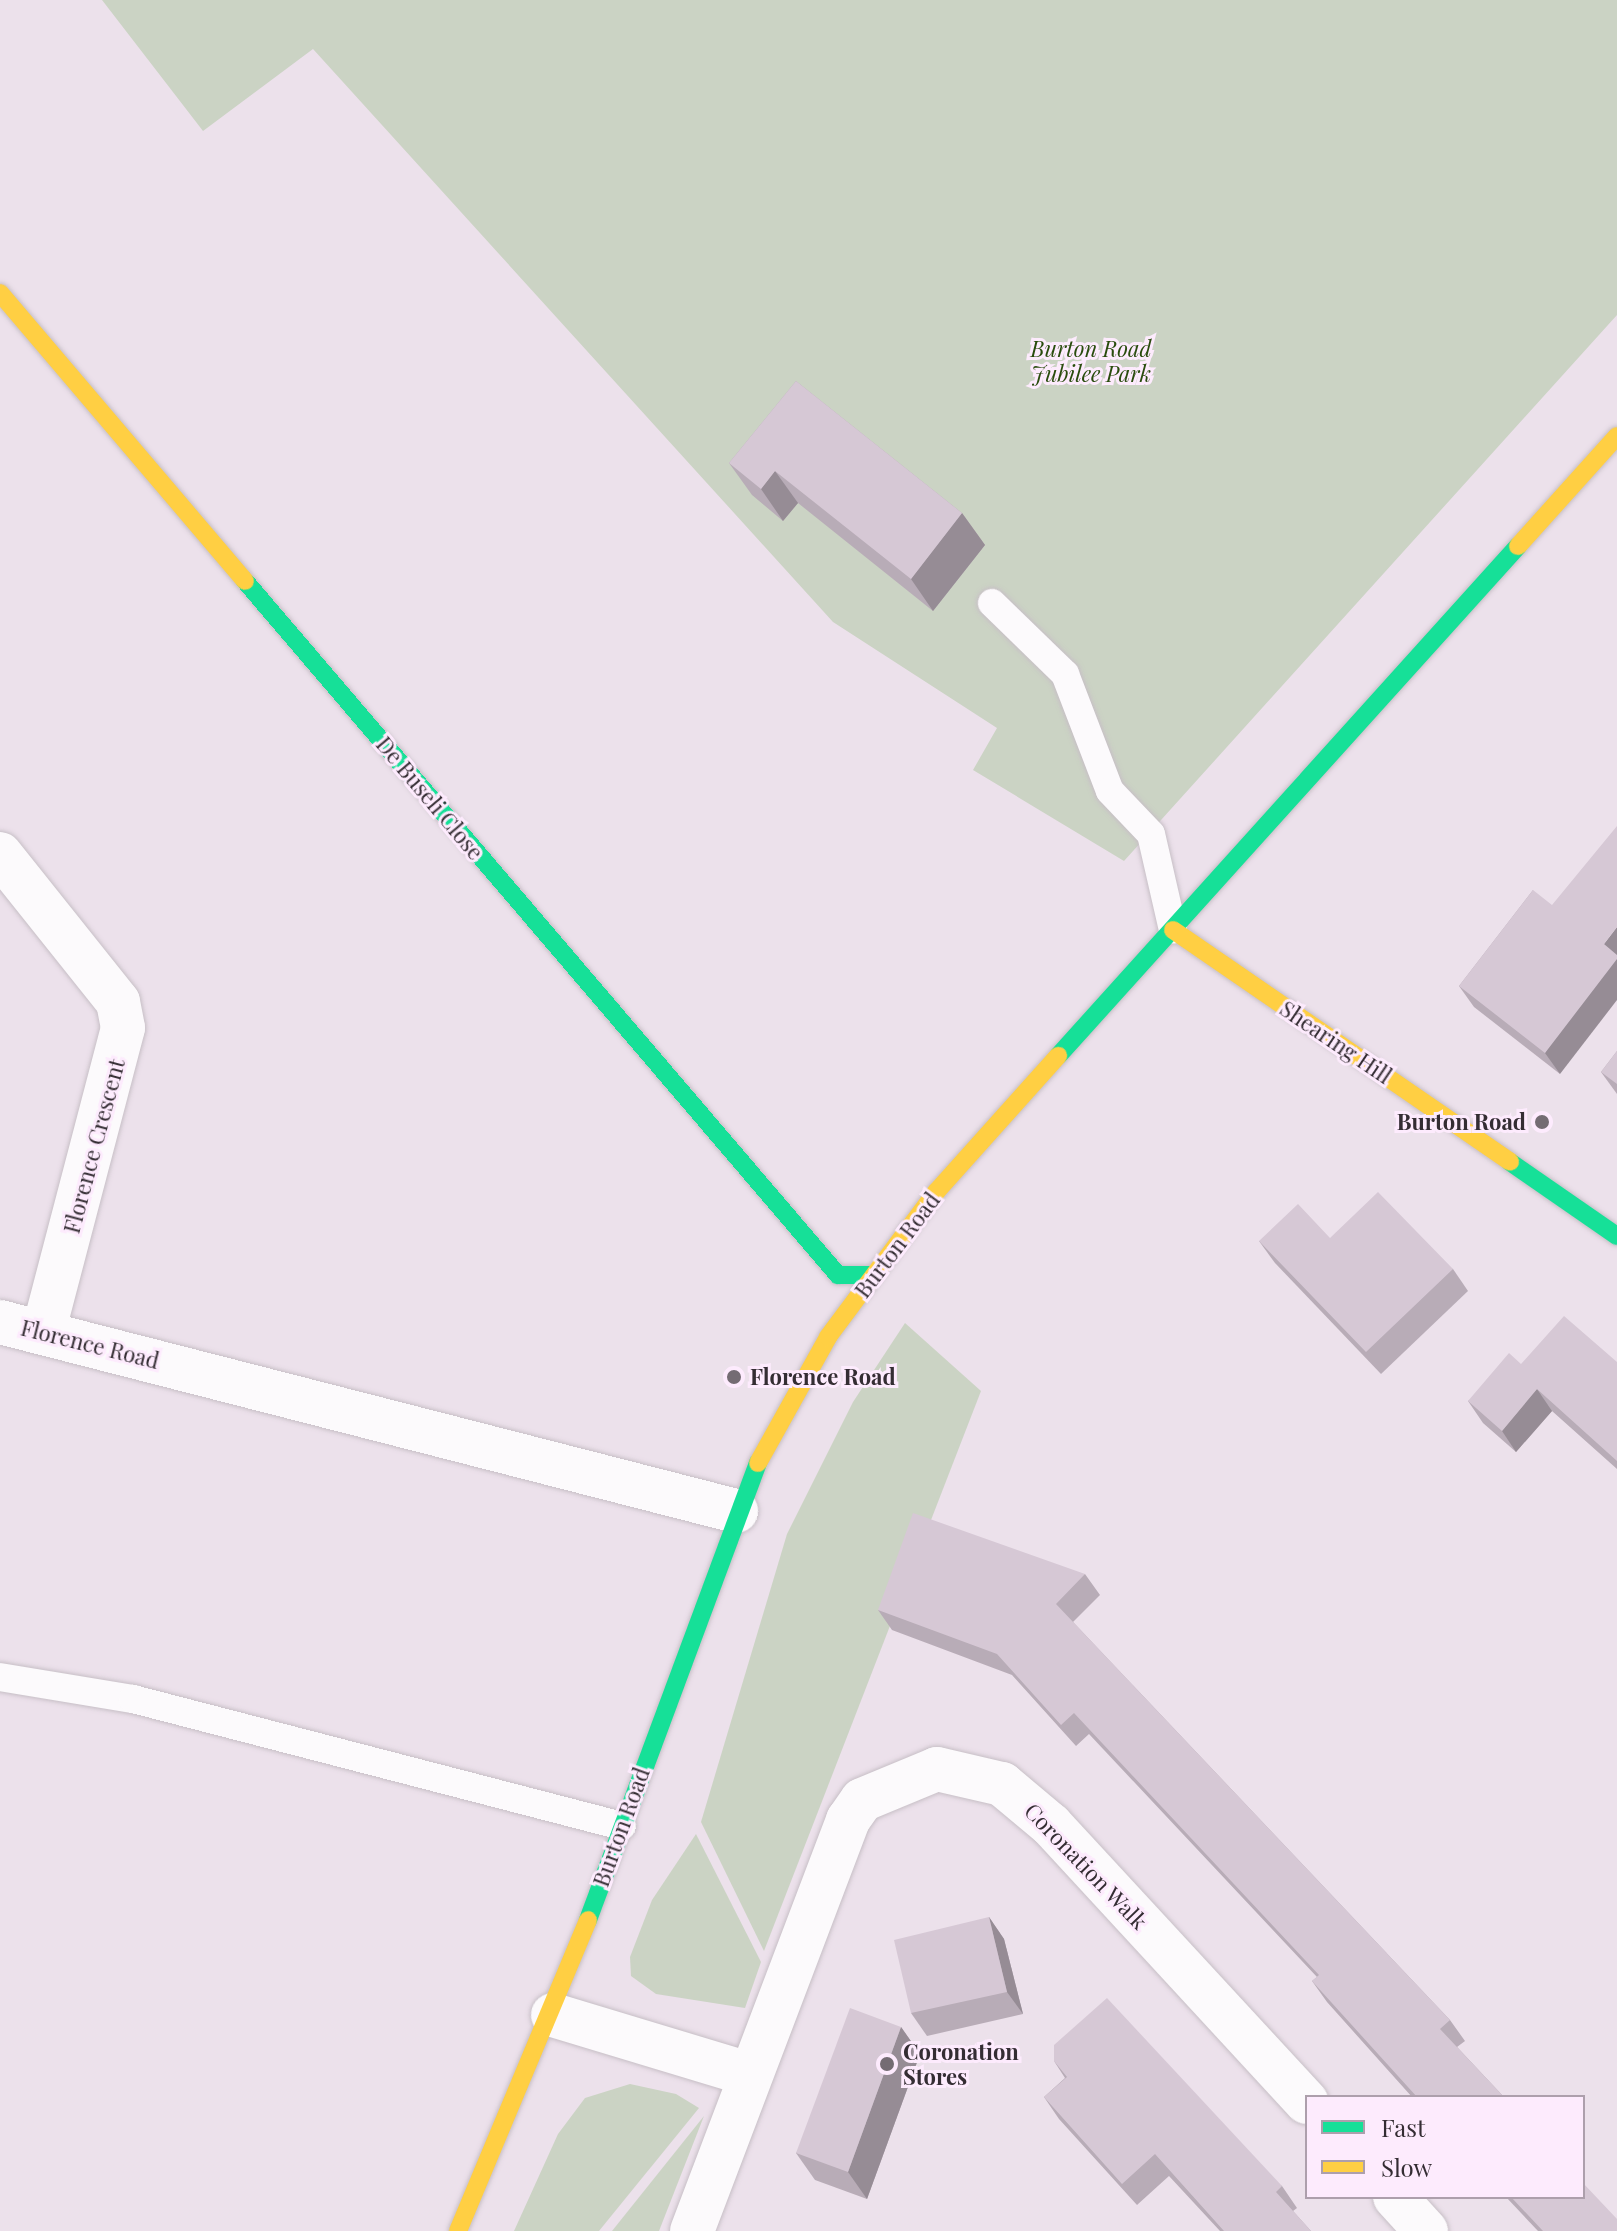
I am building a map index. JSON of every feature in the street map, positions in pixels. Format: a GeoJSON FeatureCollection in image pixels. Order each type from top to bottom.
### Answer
{"type":"FeatureCollection","features":[{"type":"Feature","properties":{"kind":"street","name":"De Buseli Close"},"geometry":{"type":"LineString","coordinates":[[0,293],[838,1275],[873,1275]]}},
{"type":"Feature","properties":{"kind":"street","name":"Burton Road"},"geometry":{"type":"LineString","coordinates":[[458,2231],[553,2015],[736,1511],[779,1416],[873,1275],[936,1192],[1617,436]]}},
{"type":"Feature","properties":{"kind":"street","name":"Florence Crescent"},"geometry":{"type":"LineString","coordinates":[[0,854],[118,1002],[123,1028],[43,1332]]}},
{"type":"Feature","properties":{"kind":"street","name":"Shearing Hill"},"geometry":{"type":"LineString","coordinates":[[1173,930],[1617,1236]]}},
{"type":"Feature","properties":{"kind":"street","name":"Florence Road"},"geometry":{"type":"LineString","coordinates":[[0,1322],[736,1511]]}},
{"type":"Feature","properties":{"kind":"street","name":"Coronation Walk"},"geometry":{"type":"LineString","coordinates":[[692,2231],[748,2074],[848,1820],[862,1800],[937,1769],[1002,1784],[1051,1825],[1305,2100]]}},
{"type":"Feature","properties":{"kind":"street"},"geometry":{"type":"LineString","coordinates":[[553,2015],[748,2074]]}},
{"type":"Feature","properties":{"kind":"street"},"geometry":{"type":"LineString","coordinates":[[1397,2199],[1426,2231]]}},
{"type":"Feature","properties":{"kind":"lane"},"geometry":{"type":"LineString","coordinates":[[992,603],[1065,674],[1110,791],[1151,834],[1173,930]]}},
{"type":"Feature","properties":{"kind":"lane"},"geometry":{"type":"LineString","coordinates":[[0,1677],[133,1699],[622,1826]]}},
{"type":"Feature","properties":{"kind":"green space","name":"Burton Road Jubilee Park"},"geometry":{"type":"Polygon","coordinates":[[[102,0],[1617,0],[1617,315],[1124,861],[973,770],[997,728],[833,622],[313,49],[203,131],[102,0]]]}},
{"type":"Feature","properties":{"kind":"green space"},"geometry":{"type":"Polygon","coordinates":[[[905,1323],[981,1391],[764,1951],[701,1822],[787,1534],[853,1402],[905,1323]]]}},
{"type":"Feature","properties":{"kind":"green space"},"geometry":{"type":"Polygon","coordinates":[[[696,1834],[761,1962],[745,2008],[656,1994],[631,1976],[630,1957],[652,1900],[696,1834]]]}},
{"type":"Feature","properties":{"kind":"green space"},"geometry":{"type":"Polygon","coordinates":[[[630,2084],[676,2094],[699,2108],[599,2231],[514,2231],[558,2134],[585,2098],[630,2084]]]}},
{"type":"Feature","properties":{"kind":"green space"},"geometry":{"type":"Polygon","coordinates":[[[704,2116],[659,2231],[612,2231],[704,2116]]]}},
{"type":"Feature","properties":{"kind":"building"},"geometry":{"type":"Polygon","coordinates":[[[796,381],[962,513],[911,579],[775,471],[761,489],[729,463],[796,381]]]}},
{"type":"Feature","properties":{"kind":"building"},"geometry":{"type":"Polygon","coordinates":[[[1617,826],[1617,927],[1604,944],[1617,955],[1617,959],[1545,1053],[1459,986],[1533,890],[1552,905],[1617,826]]]}},
{"type":"Feature","properties":{"kind":"building"},"geometry":{"type":"Polygon","coordinates":[[[1617,1051],[1617,1084],[1601,1072],[1617,1051]]]}},
{"type":"Feature","properties":{"kind":"building"},"geometry":{"type":"Polygon","coordinates":[[[1378,1192],[1453,1269],[1366,1352],[1259,1241],[1298,1204],[1330,1238],[1378,1192]]]}},
{"type":"Feature","properties":{"kind":"building"},"geometry":{"type":"Polygon","coordinates":[[[1564,1316],[1617,1362],[1617,1461],[1537,1389],[1502,1431],[1468,1401],[1509,1353],[1521,1364],[1564,1316]]]}},
{"type":"Feature","properties":{"kind":"building"},"geometry":{"type":"Polygon","coordinates":[[[913,1513],[1085,1574],[1056,1604],[1450,2020],[1440,2029],[1502,2095],[1415,2095],[1312,1981],[1319,1975],[1074,1713],[1061,1725],[997,1654],[878,1610],[913,1513]]]}},
{"type":"Feature","properties":{"kind":"building"},"geometry":{"type":"Polygon","coordinates":[[[989,1917],[1007,1992],[911,2013],[894,1940],[989,1917]]]}},
{"type":"Feature","properties":{"kind":"building"},"geometry":{"type":"Polygon","coordinates":[[[1107,1998],[1282,2186],[1276,2192],[1311,2231],[1224,2231],[1155,2154],[1122,2184],[1044,2097],[1067,2077],[1054,2061],[1054,2045],[1107,1998]]]}},
{"type":"Feature","properties":{"kind":"building"},"geometry":{"type":"Polygon","coordinates":[[[850,2008],[901,2027],[848,2172],[796,2153],[850,2008]]]}},
{"type":"Feature","properties":{"kind":"building"},"geometry":{"type":"Polygon","coordinates":[[[1585,2185],[1617,2219],[1617,2231],[1543,2231],[1513,2199],[1585,2199],[1585,2185]]]}},
{"type":"Feature","properties":{"kind":"traffic: fast"},"geometry":{"type":"LineString","coordinates":[[1058,1056],[1518,546]]}},
{"type":"Feature","properties":{"kind":"traffic: fast"},"geometry":{"type":"LineString","coordinates":[[245,581],[838,1275],[873,1275]]}},
{"type":"Feature","properties":{"kind":"traffic: fast"},"geometry":{"type":"LineString","coordinates":[[1510,1162],[1617,1236]]}},
{"type":"Feature","properties":{"kind":"traffic: fast"},"geometry":{"type":"LineString","coordinates":[[588,1920],[758,1463]]}},
{"type":"Feature","properties":{"kind":"traffic: slow"},"geometry":{"type":"LineString","coordinates":[[0,293],[245,581]]}},
{"type":"Feature","properties":{"kind":"traffic: slow"},"geometry":{"type":"LineString","coordinates":[[1518,546],[1617,436]]}},
{"type":"Feature","properties":{"kind":"traffic: slow"},"geometry":{"type":"LineString","coordinates":[[1173,930],[1510,1162]]}},
{"type":"Feature","properties":{"kind":"traffic: slow"},"geometry":{"type":"LineString","coordinates":[[758,1463],[828,1337],[936,1192],[1058,1056]]}},
{"type":"Feature","properties":{"kind":"traffic: slow"},"geometry":{"type":"LineString","coordinates":[[458,2231],[588,1920]]}},
{"type":"Feature","properties":{"kind":"place","name":"Burton Road"},"geometry":{"type":"Point","coordinates":[1542,1122]}},
{"type":"Feature","properties":{"kind":"place","name":"Florence Road"},"geometry":{"type":"Point","coordinates":[734,1377]}},
{"type":"Feature","properties":{"kind":"place","name":"Coronation Stores"},"geometry":{"type":"Point","coordinates":[887,2064]}}]}
